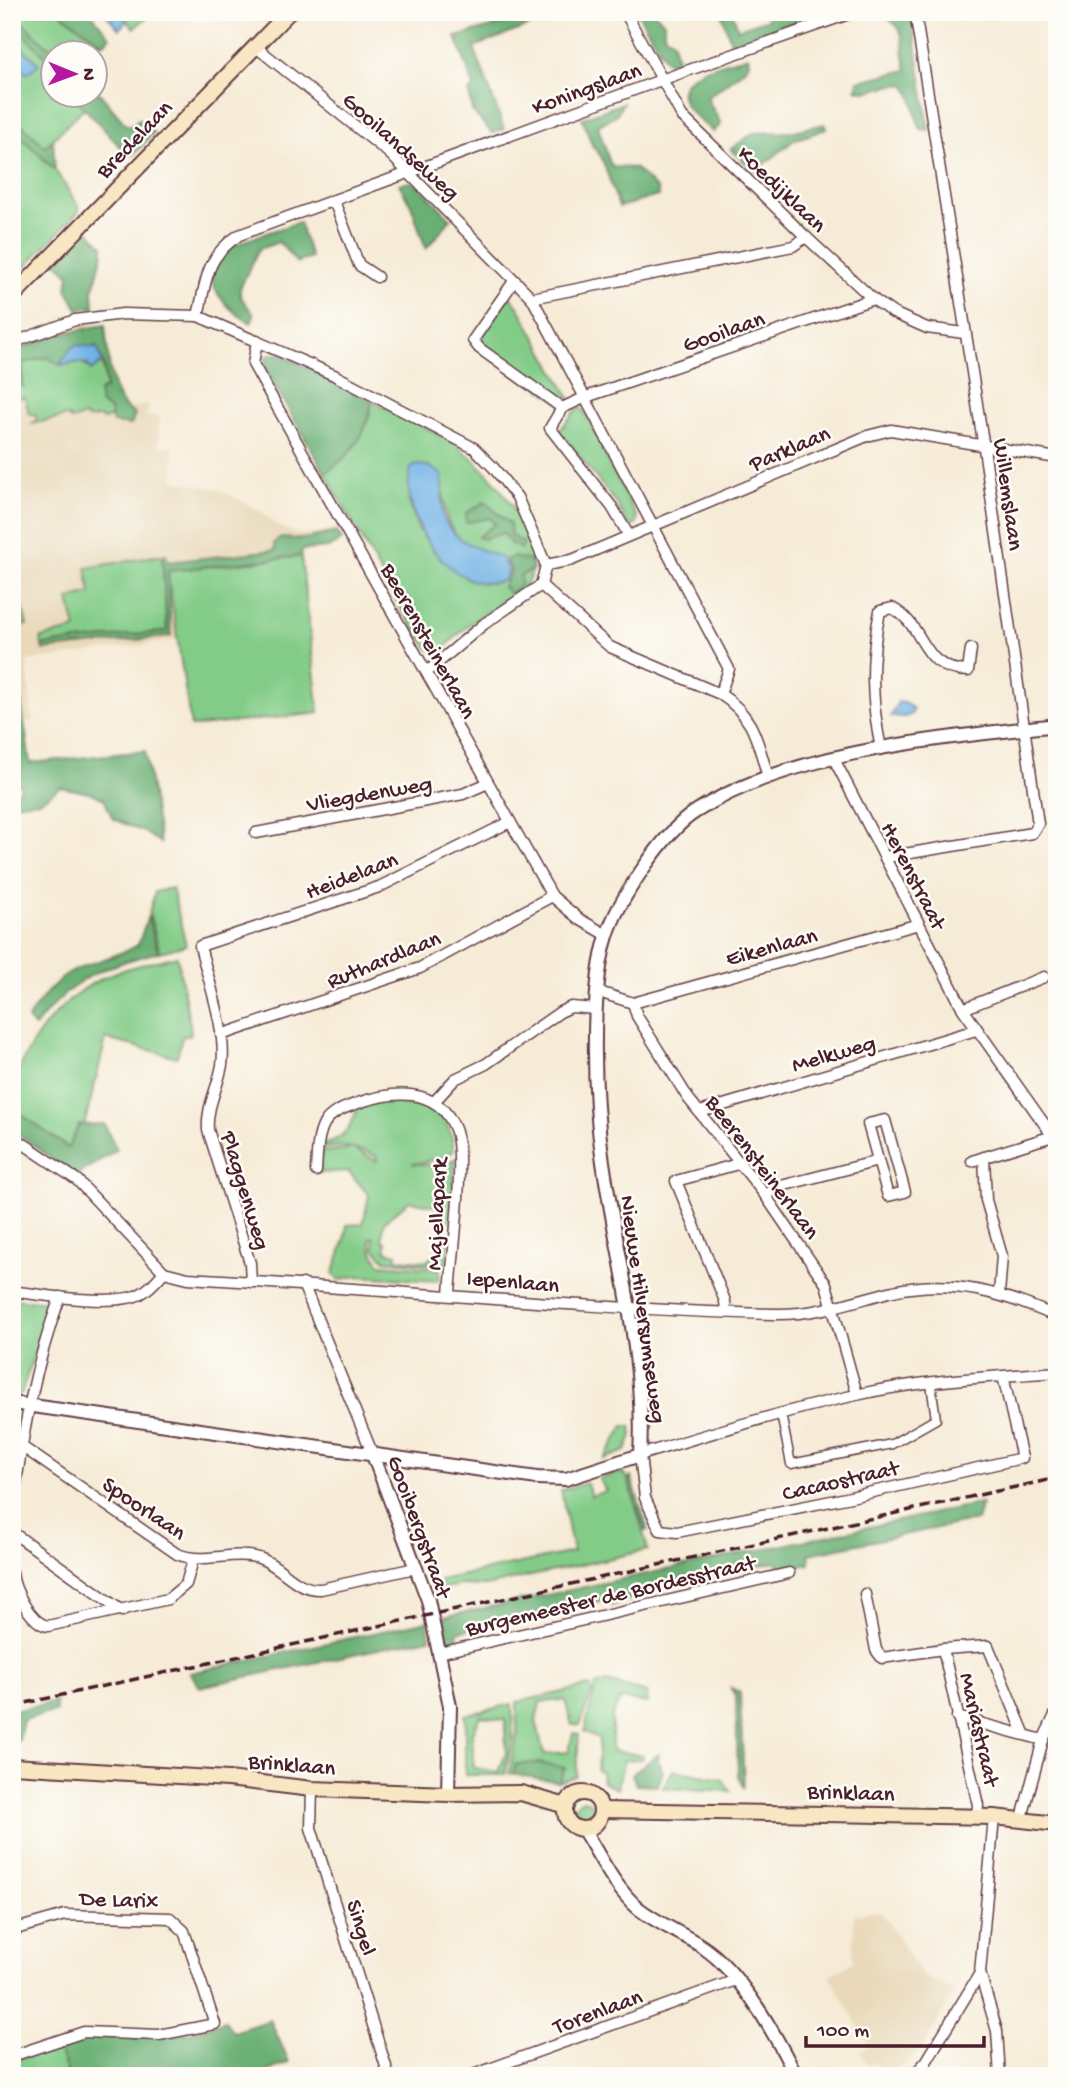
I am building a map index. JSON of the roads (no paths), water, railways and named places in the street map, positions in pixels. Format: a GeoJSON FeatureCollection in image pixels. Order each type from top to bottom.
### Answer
{"type":"FeatureCollection","features":[{"type":"Feature","properties":{"kind":"main road","name":"Bredelaan"},"geometry":{"type":"LineString","coordinates":[[12,297],[289,12]]}},
{"type":"Feature","properties":{"kind":"main road","name":"Brinklaan"},"geometry":{"type":"LineString","coordinates":[[12,1766],[228,1779],[312,1789],[448,1794],[521,1793],[566,1806]]}},
{"type":"Feature","properties":{"kind":"main road"},"geometry":{"type":"LineString","coordinates":[[586,1793],[594,1796],[602,1810],[597,1824],[583,1829],[569,1822],[566,1806],[570,1798],[586,1793]]}},
{"type":"Feature","properties":{"kind":"main road","name":"Brinklaan"},"geometry":{"type":"LineString","coordinates":[[602,1810],[994,1817],[1023,1818],[1057,1824]]}},
{"type":"Feature","properties":{"kind":"street","name":"Koedijklaan"},"geometry":{"type":"LineString","coordinates":[[625,12],[682,116],[806,237],[873,299],[893,313],[927,328],[964,333]]}},
{"type":"Feature","properties":{"kind":"street","name":"Koningslaan"},"geometry":{"type":"LineString","coordinates":[[198,316],[210,261],[219,249],[239,235],[661,80],[822,17],[854,12]]}},
{"type":"Feature","properties":{"kind":"street","name":"Willemslaan"},"geometry":{"type":"LineString","coordinates":[[886,857],[1031,833],[1038,824],[984,448],[915,12]]}},
{"type":"Feature","properties":{"kind":"street","name":"Gooilandseweg"},"geometry":{"type":"LineString","coordinates":[[256,47],[411,173],[532,298],[729,670],[720,694]]}},
{"type":"Feature","properties":{"kind":"street"},"geometry":{"type":"LineString","coordinates":[[334,201],[359,265],[377,277]]}},
{"type":"Feature","properties":{"kind":"street"},"geometry":{"type":"LineString","coordinates":[[532,298],[793,246],[806,237]]}},
{"type":"Feature","properties":{"kind":"street"},"geometry":{"type":"LineString","coordinates":[[514,281],[473,340],[479,348],[562,408]]}},
{"type":"Feature","properties":{"kind":"street","name":"Gooilaan"},"geometry":{"type":"LineString","coordinates":[[586,397],[873,299]]}},
{"type":"Feature","properties":{"kind":"street"},"geometry":{"type":"LineString","coordinates":[[12,343],[75,320],[124,314],[198,316],[334,375],[474,449],[517,497],[546,565],[541,585],[484,624],[428,671]]}},
{"type":"Feature","properties":{"kind":"street","name":"Beerensteinerlaan"},"geometry":{"type":"LineString","coordinates":[[257,341],[253,364],[428,671],[552,896],[579,919],[607,935]]}},
{"type":"Feature","properties":{"kind":"street"},"geometry":{"type":"LineString","coordinates":[[586,397],[562,408],[550,428],[612,507],[628,534]]}},
{"type":"Feature","properties":{"kind":"street","name":"Parklaan"},"geometry":{"type":"LineString","coordinates":[[546,565],[572,560],[628,534],[867,436],[891,430],[984,448],[1057,457]]}},
{"type":"Feature","properties":{"kind":"street"},"geometry":{"type":"LineString","coordinates":[[541,585],[610,648],[720,694],[736,704],[750,720],[768,776]]}},
{"type":"Feature","properties":{"kind":"street"},"geometry":{"type":"LineString","coordinates":[[881,749],[872,705],[873,644],[880,611],[892,608],[902,613],[937,663],[953,671],[968,671],[971,649]]}},
{"type":"Feature","properties":{"kind":"street","name":"Nieuwe Hilversumseweg"},"geometry":{"type":"LineString","coordinates":[[12,1404],[537,1478],[566,1479],[640,1455],[640,1407],[628,1308],[602,1157],[596,1009],[607,935],[635,881],[659,846],[693,813],[768,776],[881,749],[1057,725]]}},
{"type":"Feature","properties":{"kind":"street","name":"Herenstraat"},"geometry":{"type":"LineString","coordinates":[[834,759],[963,1009],[1055,1139],[972,1161]]}},
{"type":"Feature","properties":{"kind":"street","name":"Vliegdenweg"},"geometry":{"type":"LineString","coordinates":[[256,833],[463,794],[488,783]]}},
{"type":"Feature","properties":{"kind":"street","name":"Heidelaan"},"geometry":{"type":"LineString","coordinates":[[200,946],[379,887],[510,822]]}},
{"type":"Feature","properties":{"kind":"street","name":"Ruthardlaan"},"geometry":{"type":"LineString","coordinates":[[221,1035],[420,968],[552,896]]}},
{"type":"Feature","properties":{"kind":"street","name":"Eikenlaan"},"geometry":{"type":"LineString","coordinates":[[633,1003],[919,925]]}},
{"type":"Feature","properties":{"kind":"street","name":"Plaggenweg"},"geometry":{"type":"LineString","coordinates":[[200,946],[221,1035],[222,1064],[207,1119],[208,1130],[250,1263],[251,1282]]}},
{"type":"Feature","properties":{"kind":"street"},"geometry":{"type":"LineString","coordinates":[[963,1009],[998,992],[1044,978]]}},
{"type":"Feature","properties":{"kind":"street"},"geometry":{"type":"LineString","coordinates":[[599,992],[633,1003]]}},
{"type":"Feature","properties":{"kind":"street","name":"Beerensteinerlaan"},"geometry":{"type":"LineString","coordinates":[[633,1003],[637,1016],[700,1112],[738,1164],[765,1195],[826,1284],[857,1394]]}},
{"type":"Feature","properties":{"kind":"street"},"geometry":{"type":"LineString","coordinates":[[316,1171],[318,1142],[324,1122],[339,1109],[395,1093],[410,1093],[434,1102],[455,1079],[486,1064],[560,1012],[571,1007],[596,1009]]}},
{"type":"Feature","properties":{"kind":"street","name":"Melkweg"},"geometry":{"type":"LineString","coordinates":[[700,1112],[976,1030]]}},
{"type":"Feature","properties":{"kind":"street","name":"Majellapark"},"geometry":{"type":"LineString","coordinates":[[434,1102],[448,1114],[457,1132],[459,1155],[450,1294]]}},
{"type":"Feature","properties":{"kind":"street"},"geometry":{"type":"LineString","coordinates":[[886,1120],[905,1192],[888,1196],[878,1161],[868,1124],[886,1120]]}},
{"type":"Feature","properties":{"kind":"street"},"geometry":{"type":"LineString","coordinates":[[12,1136],[77,1180],[164,1272],[140,1294],[124,1299],[60,1297],[12,1291]]}},
{"type":"Feature","properties":{"kind":"street"},"geometry":{"type":"LineString","coordinates":[[984,1157],[988,1186],[986,1200],[1002,1256],[999,1294]]}},
{"type":"Feature","properties":{"kind":"street"},"geometry":{"type":"LineString","coordinates":[[765,1195],[781,1186],[878,1161]]}},
{"type":"Feature","properties":{"kind":"street"},"geometry":{"type":"LineString","coordinates":[[726,1312],[725,1301],[676,1181],[738,1164]]}},
{"type":"Feature","properties":{"kind":"street","name":"Iepenlaan"},"geometry":{"type":"LineString","coordinates":[[164,1272],[188,1278],[628,1308],[792,1314],[834,1308],[896,1291],[937,1286],[966,1287],[999,1294],[1057,1317]]}},
{"type":"Feature","properties":{"kind":"street","name":"Gooibergstraat"},"geometry":{"type":"LineString","coordinates":[[303,1284],[373,1455],[428,1600],[450,1706],[448,1794]]}},
{"type":"Feature","properties":{"kind":"street"},"geometry":{"type":"LineString","coordinates":[[12,1511],[27,1406],[41,1351],[60,1297]]}},
{"type":"Feature","properties":{"kind":"street"},"geometry":{"type":"LineString","coordinates":[[640,1455],[857,1394],[1057,1372]]}},
{"type":"Feature","properties":{"kind":"street","name":"Cacaostraat"},"geometry":{"type":"LineString","coordinates":[[640,1455],[645,1497],[660,1530],[677,1532],[723,1525],[846,1499],[1022,1458],[1003,1376]]}},
{"type":"Feature","properties":{"kind":"street"},"geometry":{"type":"LineString","coordinates":[[781,1414],[791,1464],[892,1444],[936,1419],[931,1384]]}},
{"type":"Feature","properties":{"kind":"street","name":"Spoorlaan"},"geometry":{"type":"LineString","coordinates":[[21,1446],[177,1554],[193,1560],[237,1556],[261,1559],[307,1590],[415,1568]]}},
{"type":"Feature","properties":{"kind":"street"},"geometry":{"type":"LineString","coordinates":[[12,1532],[122,1611]]}},
{"type":"Feature","properties":{"kind":"street"},"geometry":{"type":"LineString","coordinates":[[12,1572],[13,1583],[42,1625],[122,1611],[168,1599],[186,1584],[193,1560]]}},
{"type":"Feature","properties":{"kind":"street","name":"Burgemeester de Bordesstraat"},"geometry":{"type":"LineString","coordinates":[[439,1653],[789,1573]]}},
{"type":"Feature","properties":{"kind":"street","name":"Mariastraat"},"geometry":{"type":"LineString","coordinates":[[864,1594],[876,1650],[882,1658],[988,1646],[1024,1733]]}},
{"type":"Feature","properties":{"kind":"street","name":"Mariastraat"},"geometry":{"type":"LineString","coordinates":[[943,1649],[978,1805],[977,1817]]}},
{"type":"Feature","properties":{"kind":"street"},"geometry":{"type":"LineString","coordinates":[[1023,1818],[1043,1740],[1057,1711]]}},
{"type":"Feature","properties":{"kind":"street"},"geometry":{"type":"LineString","coordinates":[[957,1717],[1043,1740]]}},
{"type":"Feature","properties":{"kind":"street","name":"Singel"},"geometry":{"type":"LineString","coordinates":[[312,1789],[311,1828],[389,2076]]}},
{"type":"Feature","properties":{"kind":"street"},"geometry":{"type":"LineString","coordinates":[[994,1817],[981,1973],[997,2031],[1000,2076]]}},
{"type":"Feature","properties":{"kind":"street"},"geometry":{"type":"LineString","coordinates":[[583,1829],[607,1870],[640,1909],[692,1939],[718,1960],[736,1980],[796,2076]]}},
{"type":"Feature","properties":{"kind":"street","name":"De Larix"},"geometry":{"type":"LineString","coordinates":[[12,1930],[65,1915],[170,1918],[184,1931],[215,2024],[181,2033],[159,2035],[83,2032],[12,2056]]}},
{"type":"Feature","properties":{"kind":"street"},"geometry":{"type":"LineString","coordinates":[[916,2074],[981,1973]]}},
{"type":"Feature","properties":{"kind":"street","name":"Torenlaan"},"geometry":{"type":"LineString","coordinates":[[470,2076],[736,1980]]}},
{"type":"Feature","properties":{"kind":"water"},"geometry":{"type":"Polygon","coordinates":[[[104,12],[118,12],[127,21],[119,29],[104,12]]]}},
{"type":"Feature","properties":{"kind":"water"},"geometry":{"type":"Polygon","coordinates":[[[20,46],[38,65],[27,74],[12,56],[20,46]]]}},
{"type":"Feature","properties":{"kind":"water"},"geometry":{"type":"Polygon","coordinates":[[[78,345],[98,348],[102,362],[91,371],[88,364],[75,362],[60,365],[71,348],[78,345]]]}},
{"type":"Feature","properties":{"kind":"water"},"geometry":{"type":"Polygon","coordinates":[[[417,465],[429,466],[442,475],[442,509],[446,523],[466,543],[502,558],[508,571],[504,580],[485,583],[466,578],[448,566],[433,550],[412,509],[409,487],[411,468],[417,465]]]}},
{"type":"Feature","properties":{"kind":"water"},"geometry":{"type":"Polygon","coordinates":[[[898,702],[906,703],[913,709],[912,714],[906,717],[891,716],[898,702]]]}},
{"type":"Feature","properties":{"kind":"railway"},"geometry":{"type":"LineString","coordinates":[[12,1706],[1057,1478]]}}]}
